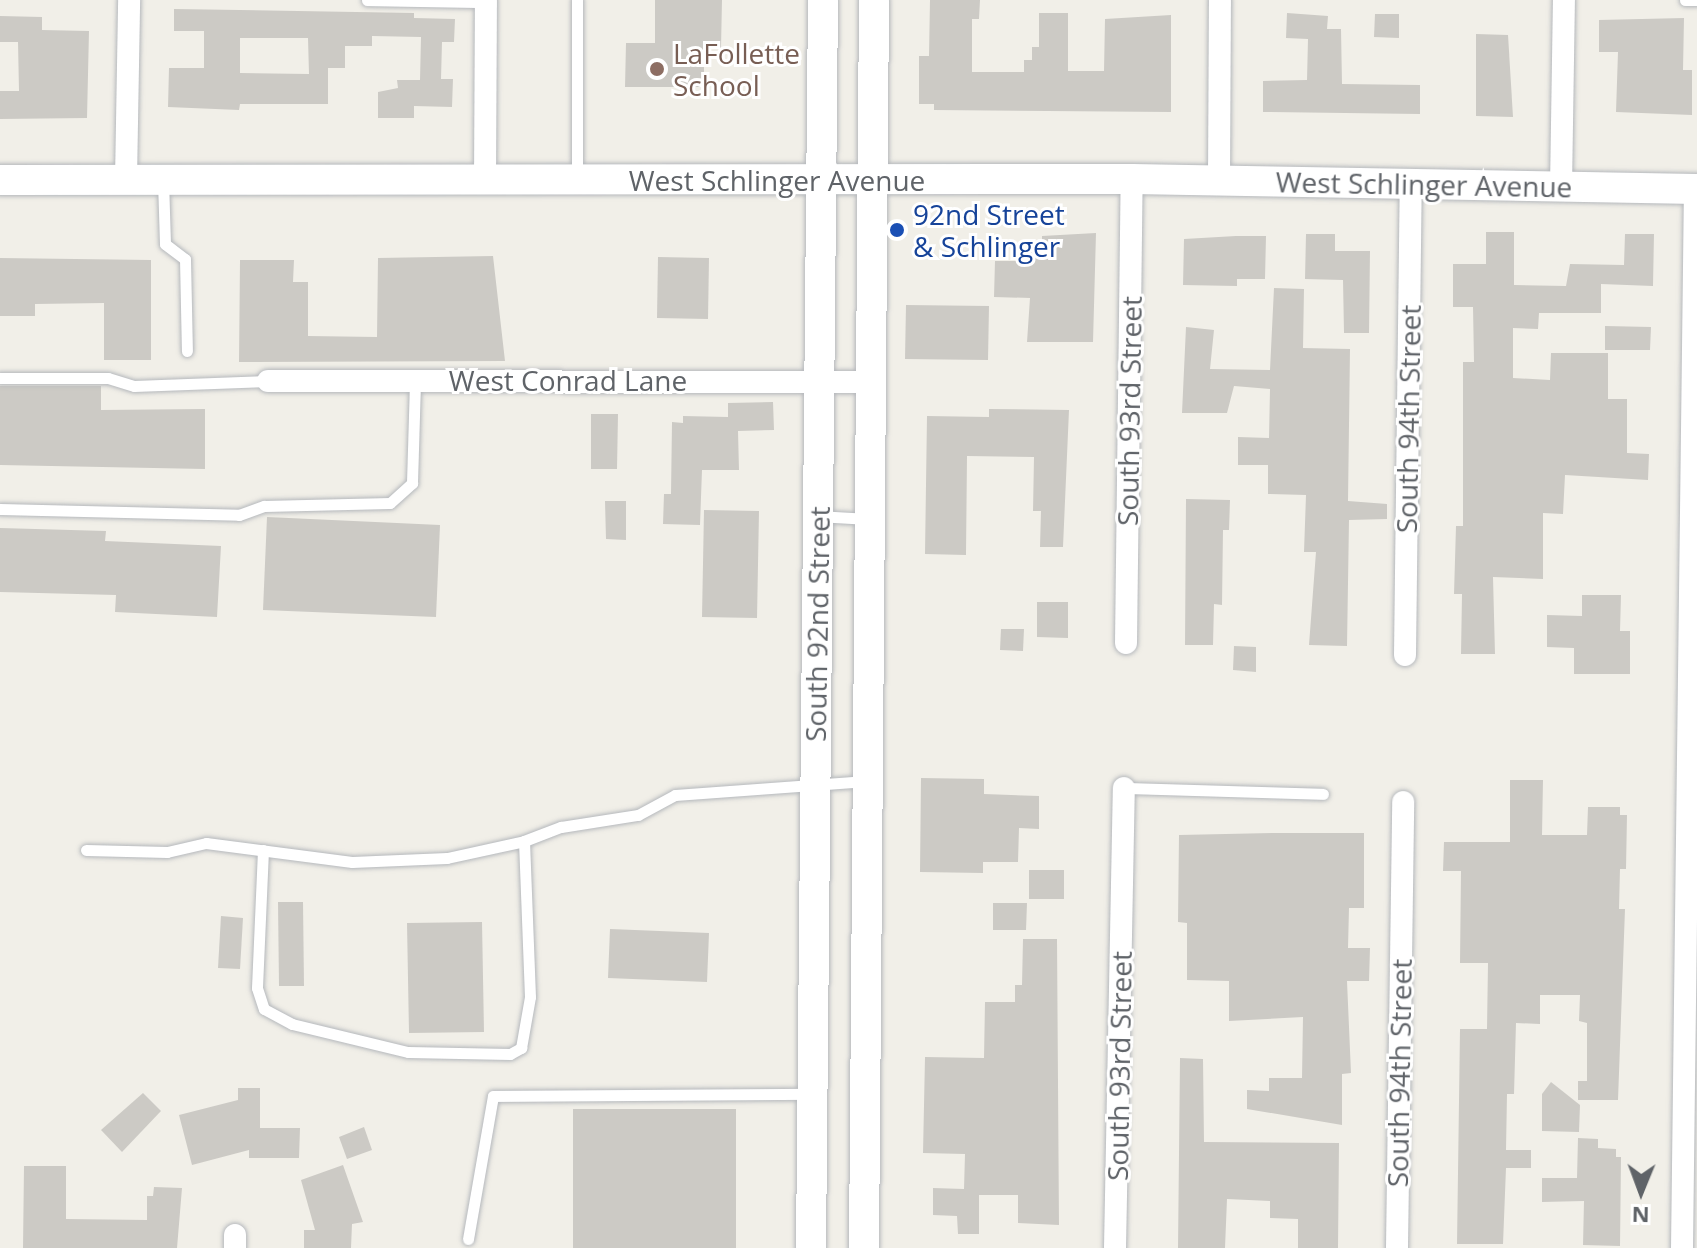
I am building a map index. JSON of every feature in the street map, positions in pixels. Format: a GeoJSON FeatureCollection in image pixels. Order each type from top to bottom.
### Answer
{"type":"FeatureCollection","features":[{"type":"Feature","properties":{"kind":"street"},"geometry":{"type":"LineString","coordinates":[[126,180],[129,0]]}},
{"type":"Feature","properties":{"kind":"street","name":"South 92nd Street"},"geometry":{"type":"LineString","coordinates":[[811,1248],[819,378],[824,179],[823,0]]}},
{"type":"Feature","properties":{"kind":"street","name":"South 92nd Street"},"geometry":{"type":"LineString","coordinates":[[864,1248],[874,0]]}},
{"type":"Feature","properties":{"kind":"street"},"geometry":{"type":"LineString","coordinates":[[1219,180],[1220,0]]}},
{"type":"Feature","properties":{"kind":"street"},"geometry":{"type":"LineString","coordinates":[[1561,187],[1564,0]]}},
{"type":"Feature","properties":{"kind":"street"},"geometry":{"type":"LineString","coordinates":[[485,181],[486,1]]}},
{"type":"Feature","properties":{"kind":"street","name":"West Schlinger Avenue"},"geometry":{"type":"LineString","coordinates":[[0,180],[1132,179],[1696,189]]}},
{"type":"Feature","properties":{"kind":"street","name":"South 93rd Street"},"geometry":{"type":"LineString","coordinates":[[1126,643],[1132,179]]}},
{"type":"Feature","properties":{"kind":"street","name":"South 94th Street"},"geometry":{"type":"LineString","coordinates":[[1405,655],[1411,184]]}},
{"type":"Feature","properties":{"kind":"street"},"geometry":{"type":"LineString","coordinates":[[1682,1248],[1693,698],[1696,189]]}},
{"type":"Feature","properties":{"kind":"street","name":"West Conrad Lane"},"geometry":{"type":"LineString","coordinates":[[268,381],[819,378],[869,382]]}},
{"type":"Feature","properties":{"kind":"street","name":"South 93rd Street"},"geometry":{"type":"LineString","coordinates":[[1115,1248],[1124,788]]}},
{"type":"Feature","properties":{"kind":"street","name":"South 94th Street"},"geometry":{"type":"LineString","coordinates":[[1397,1248],[1403,802]]}},
{"type":"Feature","properties":{"kind":"lane"},"geometry":{"type":"LineString","coordinates":[[367,0],[486,1]]}},
{"type":"Feature","properties":{"kind":"lane"},"geometry":{"type":"LineString","coordinates":[[577,0],[577,180]]}},
{"type":"Feature","properties":{"kind":"lane"},"geometry":{"type":"LineString","coordinates":[[1685,0],[1697,0]]}},
{"type":"Feature","properties":{"kind":"lane"},"geometry":{"type":"LineString","coordinates":[[163,180],[165,244],[185,259],[187,351]]}},
{"type":"Feature","properties":{"kind":"lane"},"geometry":{"type":"LineString","coordinates":[[0,378],[108,378],[134,386],[268,381]]}},
{"type":"Feature","properties":{"kind":"lane"},"geometry":{"type":"LineString","coordinates":[[0,509],[239,515],[264,506],[390,503],[412,483],[415,380]]}},
{"type":"Feature","properties":{"kind":"lane"},"geometry":{"type":"LineString","coordinates":[[818,516],[868,519]]}},
{"type":"Feature","properties":{"kind":"lane"},"geometry":{"type":"LineString","coordinates":[[86,850],[167,852],[206,843],[352,862],[447,858],[524,841],[561,827],[638,815],[675,795],[815,781],[867,781]]}},
{"type":"Feature","properties":{"kind":"lane"},"geometry":{"type":"LineString","coordinates":[[1124,788],[1323,794]]}},
{"type":"Feature","properties":{"kind":"lane"},"geometry":{"type":"LineString","coordinates":[[263,850],[257,988],[264,1009],[292,1024],[408,1052],[510,1054],[521,1048],[530,997],[524,841]]}},
{"type":"Feature","properties":{"kind":"lane"},"geometry":{"type":"LineString","coordinates":[[468,1239],[493,1096],[813,1094]]}},
{"type":"Feature","properties":{"kind":"building"},"geometry":{"type":"Polygon","coordinates":[[[655,0],[722,0],[721,48],[704,48],[704,87],[625,87],[626,43],[655,43],[655,0]]]}},
{"type":"Feature","properties":{"kind":"building"},"geometry":{"type":"Polygon","coordinates":[[[930,0],[980,0],[979,19],[972,19],[972,72],[1024,72],[1024,60],[1032,60],[1032,47],[1039,47],[1039,13],[1068,13],[1068,71],[1104,71],[1105,19],[1171,15],[1171,112],[934,110],[934,104],[919,104],[919,56],[929,56],[930,0]]]}},
{"type":"Feature","properties":{"kind":"building"},"geometry":{"type":"Polygon","coordinates":[[[174,9],[414,13],[414,18],[455,19],[454,42],[442,42],[441,79],[453,79],[452,107],[414,106],[414,118],[378,118],[378,92],[398,88],[397,80],[420,80],[421,37],[372,36],[372,46],[345,46],[345,68],[328,68],[328,104],[240,104],[239,110],[168,107],[169,68],[204,68],[204,31],[174,31],[174,9]],[[240,38],[240,73],[309,74],[308,38],[240,38]]]}},
{"type":"Feature","properties":{"kind":"building"},"geometry":{"type":"Polygon","coordinates":[[[1287,13],[1328,16],[1327,29],[1341,29],[1342,84],[1420,85],[1420,114],[1263,112],[1263,81],[1307,80],[1308,39],[1286,38],[1287,13]]]}},
{"type":"Feature","properties":{"kind":"building"},"geometry":{"type":"Polygon","coordinates":[[[1375,14],[1399,14],[1399,38],[1374,37],[1375,14]]]}},
{"type":"Feature","properties":{"kind":"building"},"geometry":{"type":"Polygon","coordinates":[[[0,16],[42,17],[42,30],[89,31],[87,118],[0,119],[0,91],[19,91],[18,42],[0,42],[0,16]]]}},
{"type":"Feature","properties":{"kind":"building"},"geometry":{"type":"Polygon","coordinates":[[[1684,18],[1683,70],[1692,70],[1692,115],[1616,112],[1618,52],[1599,52],[1599,20],[1684,18]]]}},
{"type":"Feature","properties":{"kind":"building"},"geometry":{"type":"Polygon","coordinates":[[[1476,34],[1508,35],[1513,117],[1476,116],[1476,34]]]}},
{"type":"Feature","properties":{"kind":"building"},"geometry":{"type":"Polygon","coordinates":[[[1486,232],[1514,232],[1514,285],[1566,286],[1570,264],[1624,265],[1625,234],[1654,234],[1653,286],[1601,284],[1601,313],[1539,313],[1538,329],[1513,328],[1513,378],[1550,380],[1551,353],[1608,353],[1608,399],[1627,399],[1627,453],[1649,454],[1648,480],[1565,475],[1563,514],[1543,513],[1543,579],[1493,577],[1495,654],[1461,654],[1462,594],[1454,594],[1456,526],[1463,526],[1463,362],[1474,362],[1473,307],[1453,307],[1453,264],[1486,264],[1486,232]]]}},
{"type":"Feature","properties":{"kind":"building"},"geometry":{"type":"Polygon","coordinates":[[[1096,233],[1093,342],[1027,342],[1030,298],[994,297],[995,261],[1029,261],[1029,243],[1042,243],[1042,236],[1096,233]]]}},
{"type":"Feature","properties":{"kind":"building"},"geometry":{"type":"Polygon","coordinates":[[[1306,234],[1335,234],[1335,251],[1370,251],[1369,333],[1344,333],[1343,280],[1305,279],[1306,234]]]}},
{"type":"Feature","properties":{"kind":"building"},"geometry":{"type":"Polygon","coordinates":[[[1266,236],[1265,279],[1237,279],[1237,286],[1183,285],[1184,239],[1266,236]]]}},
{"type":"Feature","properties":{"kind":"building"},"geometry":{"type":"Polygon","coordinates":[[[493,256],[505,361],[239,362],[240,260],[294,260],[293,282],[308,282],[308,336],[377,337],[378,258],[493,256]]]}},
{"type":"Feature","properties":{"kind":"building"},"geometry":{"type":"Polygon","coordinates":[[[658,257],[709,258],[708,319],[657,318],[658,257]]]}},
{"type":"Feature","properties":{"kind":"building"},"geometry":{"type":"Polygon","coordinates":[[[0,258],[151,260],[151,360],[104,360],[104,303],[35,304],[35,316],[0,316],[0,258]]]}},
{"type":"Feature","properties":{"kind":"building"},"geometry":{"type":"Polygon","coordinates":[[[1274,288],[1304,289],[1303,348],[1350,349],[1348,501],[1387,504],[1387,519],[1349,520],[1347,646],[1309,645],[1316,552],[1304,552],[1306,495],[1268,494],[1268,465],[1238,465],[1238,437],[1269,438],[1270,389],[1234,386],[1227,413],[1182,413],[1186,327],[1214,330],[1210,369],[1270,370],[1274,288]]]}},
{"type":"Feature","properties":{"kind":"building"},"geometry":{"type":"Polygon","coordinates":[[[906,305],[989,306],[988,360],[905,359],[906,305]]]}},
{"type":"Feature","properties":{"kind":"building"},"geometry":{"type":"Polygon","coordinates":[[[1605,326],[1651,327],[1650,350],[1605,350],[1605,326]]]}},
{"type":"Feature","properties":{"kind":"building"},"geometry":{"type":"Polygon","coordinates":[[[0,386],[101,386],[101,410],[205,409],[205,469],[0,465],[0,386]]]}},
{"type":"Feature","properties":{"kind":"building"},"geometry":{"type":"Polygon","coordinates":[[[773,402],[774,430],[738,431],[739,470],[702,470],[700,525],[663,524],[664,494],[671,494],[672,422],[683,423],[683,416],[728,417],[728,403],[773,402]]]}},
{"type":"Feature","properties":{"kind":"building"},"geometry":{"type":"Polygon","coordinates":[[[989,409],[1069,410],[1063,547],[1040,547],[1041,511],[1033,511],[1034,457],[967,456],[966,555],[925,554],[927,416],[989,417],[989,409]]]}},
{"type":"Feature","properties":{"kind":"building"},"geometry":{"type":"Polygon","coordinates":[[[591,414],[618,414],[617,469],[591,469],[591,414]]]}},
{"type":"Feature","properties":{"kind":"building"},"geometry":{"type":"Polygon","coordinates":[[[1186,499],[1230,500],[1229,530],[1223,530],[1222,605],[1214,604],[1213,645],[1185,645],[1186,499]]]}},
{"type":"Feature","properties":{"kind":"building"},"geometry":{"type":"Polygon","coordinates":[[[605,501],[626,501],[626,540],[606,539],[605,501]]]}},
{"type":"Feature","properties":{"kind":"building"},"geometry":{"type":"Polygon","coordinates":[[[704,510],[759,511],[757,618],[702,617],[704,510]]]}},
{"type":"Feature","properties":{"kind":"building"},"geometry":{"type":"Polygon","coordinates":[[[267,517],[440,525],[436,617],[263,610],[267,517]]]}},
{"type":"Feature","properties":{"kind":"building"},"geometry":{"type":"Polygon","coordinates":[[[0,528],[106,531],[105,541],[221,546],[217,617],[115,612],[116,595],[0,592],[0,528]]]}},
{"type":"Feature","properties":{"kind":"building"},"geometry":{"type":"Polygon","coordinates":[[[1582,595],[1621,595],[1620,631],[1630,631],[1630,674],[1574,674],[1574,648],[1547,647],[1547,615],[1582,616],[1582,595]]]}},
{"type":"Feature","properties":{"kind":"building"},"geometry":{"type":"Polygon","coordinates":[[[1037,602],[1068,602],[1068,638],[1037,637],[1037,602]]]}},
{"type":"Feature","properties":{"kind":"building"},"geometry":{"type":"Polygon","coordinates":[[[1001,629],[1024,629],[1023,651],[1000,650],[1001,629]]]}},
{"type":"Feature","properties":{"kind":"building"},"geometry":{"type":"Polygon","coordinates":[[[1234,646],[1256,647],[1256,672],[1233,670],[1234,646]]]}},
{"type":"Feature","properties":{"kind":"building"},"geometry":{"type":"Polygon","coordinates":[[[921,778],[984,779],[984,794],[1039,796],[1039,829],[1019,828],[1018,862],[983,862],[983,873],[920,872],[921,778]]]}},
{"type":"Feature","properties":{"kind":"building"},"geometry":{"type":"Polygon","coordinates":[[[1510,780],[1543,780],[1542,835],[1587,835],[1588,807],[1620,807],[1620,815],[1627,815],[1626,869],[1620,869],[1619,909],[1625,909],[1618,1100],[1578,1100],[1578,1081],[1587,1081],[1587,1023],[1579,1021],[1580,995],[1540,995],[1540,1024],[1516,1023],[1514,1094],[1507,1094],[1506,1150],[1531,1150],[1531,1168],[1506,1168],[1503,1244],[1457,1244],[1460,1029],[1487,1029],[1488,963],[1460,963],[1461,871],[1443,871],[1444,842],[1510,842],[1510,780]]]}},
{"type":"Feature","properties":{"kind":"building"},"geometry":{"type":"Polygon","coordinates":[[[1364,833],[1364,908],[1349,908],[1348,948],[1370,948],[1369,981],[1347,981],[1351,1073],[1342,1074],[1342,1125],[1247,1109],[1247,1090],[1269,1091],[1269,1078],[1302,1078],[1303,1017],[1229,1021],[1229,981],[1187,980],[1187,923],[1178,922],[1179,835],[1364,833]]]}},
{"type":"Feature","properties":{"kind":"building"},"geometry":{"type":"Polygon","coordinates":[[[1029,870],[1064,870],[1064,899],[1029,899],[1029,870]]]}},
{"type":"Feature","properties":{"kind":"building"},"geometry":{"type":"Polygon","coordinates":[[[278,902],[303,902],[304,986],[279,986],[278,902]]]}},
{"type":"Feature","properties":{"kind":"building"},"geometry":{"type":"Polygon","coordinates":[[[993,903],[1027,903],[1026,930],[993,930],[993,903]]]}},
{"type":"Feature","properties":{"kind":"building"},"geometry":{"type":"Polygon","coordinates":[[[221,916],[243,918],[240,969],[218,968],[221,916]]]}},
{"type":"Feature","properties":{"kind":"building"},"geometry":{"type":"Polygon","coordinates":[[[482,922],[484,1032],[409,1033],[407,923],[482,922]]]}},
{"type":"Feature","properties":{"kind":"building"},"geometry":{"type":"Polygon","coordinates":[[[610,929],[709,933],[707,982],[608,978],[610,929]]]}},
{"type":"Feature","properties":{"kind":"building"},"geometry":{"type":"Polygon","coordinates":[[[1023,939],[1057,939],[1059,1225],[1018,1223],[1018,1195],[979,1195],[979,1234],[958,1234],[957,1216],[933,1215],[933,1188],[964,1189],[965,1154],[923,1153],[925,1057],[984,1058],[985,1002],[1015,1002],[1015,985],[1022,985],[1023,939]]]}},
{"type":"Feature","properties":{"kind":"building"},"geometry":{"type":"Polygon","coordinates":[[[1180,1058],[1203,1059],[1204,1142],[1339,1143],[1338,1248],[1298,1248],[1298,1219],[1270,1218],[1270,1201],[1227,1199],[1225,1248],[1178,1248],[1180,1058]]]}},
{"type":"Feature","properties":{"kind":"building"},"geometry":{"type":"Polygon","coordinates":[[[1551,1082],[1580,1105],[1579,1132],[1542,1131],[1542,1094],[1551,1082]]]}},
{"type":"Feature","properties":{"kind":"building"},"geometry":{"type":"Polygon","coordinates":[[[238,1088],[260,1088],[260,1128],[300,1128],[299,1158],[249,1158],[249,1150],[192,1165],[179,1115],[238,1100],[238,1088]]]}},
{"type":"Feature","properties":{"kind":"building"},"geometry":{"type":"Polygon","coordinates":[[[143,1093],[161,1111],[122,1152],[101,1130],[143,1093]]]}},
{"type":"Feature","properties":{"kind":"building"},"geometry":{"type":"Polygon","coordinates":[[[573,1109],[736,1109],[736,1248],[573,1248],[573,1109]]]}},
{"type":"Feature","properties":{"kind":"building"},"geometry":{"type":"Polygon","coordinates":[[[364,1127],[372,1150],[347,1159],[339,1137],[364,1127]]]}},
{"type":"Feature","properties":{"kind":"building"},"geometry":{"type":"Polygon","coordinates":[[[1578,1138],[1598,1139],[1598,1148],[1616,1149],[1616,1157],[1621,1157],[1620,1246],[1583,1245],[1584,1201],[1542,1202],[1542,1178],[1577,1178],[1578,1138]]]}},
{"type":"Feature","properties":{"kind":"building"},"geometry":{"type":"Polygon","coordinates":[[[343,1165],[363,1222],[352,1224],[351,1248],[304,1248],[304,1230],[315,1230],[301,1180],[343,1165]]]}},
{"type":"Feature","properties":{"kind":"building"},"geometry":{"type":"Polygon","coordinates":[[[24,1166],[66,1166],[66,1219],[147,1220],[147,1196],[153,1196],[154,1187],[182,1188],[177,1248],[23,1248],[24,1166]]]}},
{"type":"Feature","properties":{"kind":"place","name":"LaFollette School"},"geometry":{"type":"Point","coordinates":[657,69]}},
{"type":"Feature","properties":{"kind":"place","name":"92nd Street & Schlinger"},"geometry":{"type":"Point","coordinates":[897,230]}}]}
